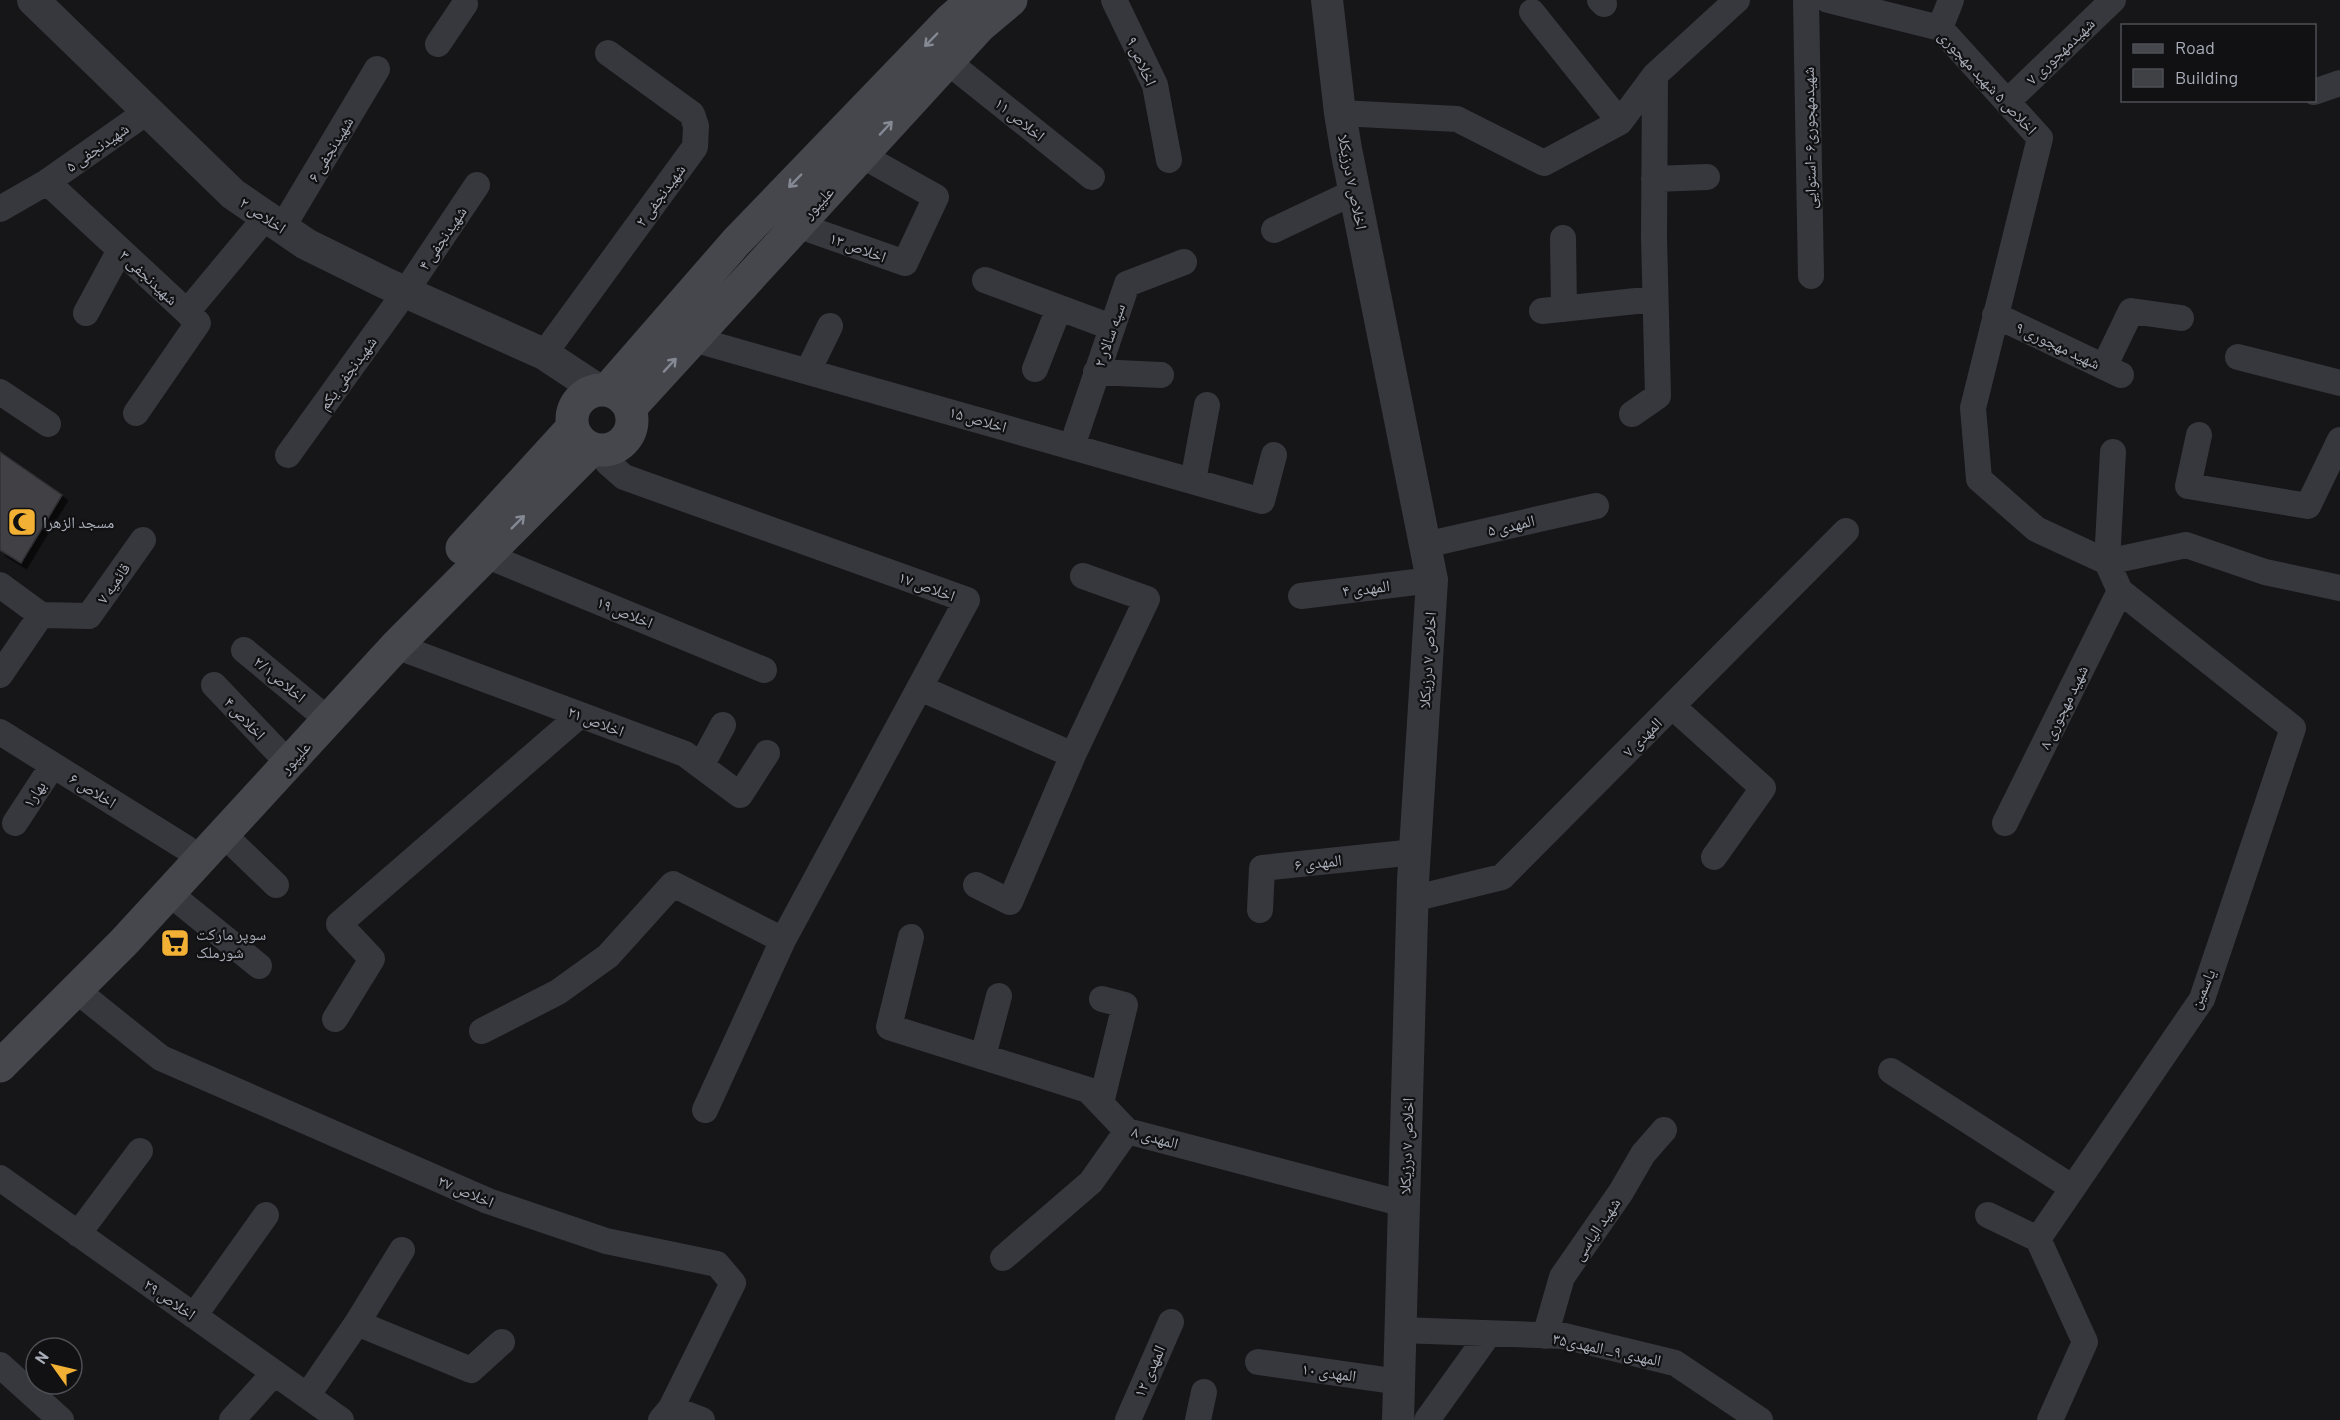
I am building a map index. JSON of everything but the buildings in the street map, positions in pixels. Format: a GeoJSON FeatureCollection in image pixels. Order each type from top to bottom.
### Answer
{"type":"FeatureCollection","features":[{"type":"Feature","properties":{"kind":"main road","name":"علیپور"},"geometry":{"type":"LineString","coordinates":[[0,1037],[126,912],[204,847],[485,555],[736,242],[950,20],[973,0]]}},
{"type":"Feature","properties":{"kind":"main road","name":"علیپور"},"geometry":{"type":"LineString","coordinates":[[0,1066],[169,893],[276,751],[315,709],[597,416],[693,339],[947,61],[980,26],[1011,0]]}},
{"type":"Feature","properties":{"kind":"street","name":"اخلاص ۲"},"geometry":{"type":"LineString","coordinates":[[33,0],[233,194],[306,244],[544,354],[597,416]]}},
{"type":"Feature","properties":{"kind":"street","name":"اخلاص ۹"},"geometry":{"type":"LineString","coordinates":[[1114,0],[1155,85],[1169,160]]}},
{"type":"Feature","properties":{"kind":"street","name":"اخلاص ۷ درزیکلا"},"geometry":{"type":"LineString","coordinates":[[1327,0],[1340,113],[1354,192],[1432,580],[1412,899],[1398,1420]]}},
{"type":"Feature","properties":{"kind":"street"},"geometry":{"type":"LineString","coordinates":[[1340,113],[1457,119],[1544,163],[1620,122],[1655,75],[1737,0]]}},
{"type":"Feature","properties":{"kind":"street","name":"شهیدمهجوری۶ -استوایی"},"geometry":{"type":"LineString","coordinates":[[1806,0],[1812,276]]}},
{"type":"Feature","properties":{"kind":"street","name":"اخلاص ۵ شهید مهجوری"},"geometry":{"type":"LineString","coordinates":[[1828,0],[1940,28],[2040,138],[1995,315]]}},
{"type":"Feature","properties":{"kind":"street"},"geometry":{"type":"LineString","coordinates":[[1940,28],[1951,0]]}},
{"type":"Feature","properties":{"kind":"street","name":"شهیدمهجوری ۷"},"geometry":{"type":"LineString","coordinates":[[2007,102],[2113,0]]}},
{"type":"Feature","properties":{"kind":"street"},"geometry":{"type":"LineString","coordinates":[[438,44],[464,1]]}},
{"type":"Feature","properties":{"kind":"street"},"geometry":{"type":"LineString","coordinates":[[1532,12],[1620,122]]}},
{"type":"Feature","properties":{"kind":"street","name":"شهیدنجفی ۲"},"geometry":{"type":"LineString","coordinates":[[544,354],[695,147],[696,126],[692,114],[608,53]]}},
{"type":"Feature","properties":{"kind":"street","name":"اخلاص ۱۱"},"geometry":{"type":"LineString","coordinates":[[947,61],[1092,177]]}},
{"type":"Feature","properties":{"kind":"street","name":"شهیدنجفی ۶"},"geometry":{"type":"LineString","coordinates":[[274,223],[377,69]]}},
{"type":"Feature","properties":{"kind":"street"},"geometry":{"type":"LineString","coordinates":[[1632,414],[1658,396],[1655,299],[1655,75]]}},
{"type":"Feature","properties":{"kind":"street"},"geometry":{"type":"LineString","coordinates":[[2316,91],[2340,83]]}},
{"type":"Feature","properties":{"kind":"street","name":"شهیدنجفی ۵"},"geometry":{"type":"LineString","coordinates":[[47,182],[148,111]]}},
{"type":"Feature","properties":{"kind":"street","name":"اخلاص ۱۳"},"geometry":{"type":"LineString","coordinates":[[797,225],[905,263],[936,198],[861,156]]}},
{"type":"Feature","properties":{"kind":"street"},"geometry":{"type":"LineString","coordinates":[[1654,179],[1707,177]]}},
{"type":"Feature","properties":{"kind":"street"},"geometry":{"type":"LineString","coordinates":[[0,209],[47,182]]}},
{"type":"Feature","properties":{"kind":"street","name":"شهیدنجفی ۳"},"geometry":{"type":"LineString","coordinates":[[47,182],[187,312],[274,223]]}},
{"type":"Feature","properties":{"kind":"street","name":"شهیدنجفی ۴"},"geometry":{"type":"LineString","coordinates":[[406,291],[477,185]]}},
{"type":"Feature","properties":{"kind":"street"},"geometry":{"type":"LineString","coordinates":[[1274,230],[1354,192]]}},
{"type":"Feature","properties":{"kind":"street"},"geometry":{"type":"LineString","coordinates":[[1563,238],[1553,310],[1655,299]]}},
{"type":"Feature","properties":{"kind":"street"},"geometry":{"type":"LineString","coordinates":[[86,313],[120,250]]}},
{"type":"Feature","properties":{"kind":"street","name":"سپه سالار ۲"},"geometry":{"type":"LineString","coordinates":[[1072,446],[1127,284],[1184,262]]}},
{"type":"Feature","properties":{"kind":"street"},"geometry":{"type":"LineString","coordinates":[[985,280],[1111,327]]}},
{"type":"Feature","properties":{"kind":"street","name":"شهیدنجفی یکم"},"geometry":{"type":"LineString","coordinates":[[288,455],[406,291]]}},
{"type":"Feature","properties":{"kind":"street"},"geometry":{"type":"LineString","coordinates":[[1035,369],[1059,308]]}},
{"type":"Feature","properties":{"kind":"street","name":"شهید مهجوری ۹"},"geometry":{"type":"LineString","coordinates":[[1995,315],[2113,371],[2131,311],[2181,318]]}},
{"type":"Feature","properties":{"kind":"street"},"geometry":{"type":"LineString","coordinates":[[136,413],[198,323],[187,312]]}},
{"type":"Feature","properties":{"kind":"street"},"geometry":{"type":"LineString","coordinates":[[1995,315],[1973,408],[1979,479],[2036,529],[2107,562],[2186,545],[2265,572],[2340,588]]}},
{"type":"Feature","properties":{"kind":"street"},"geometry":{"type":"LineString","coordinates":[[808,371],[830,326]]}},
{"type":"Feature","properties":{"kind":"street","name":"اخلاص ۱۵"},"geometry":{"type":"LineString","coordinates":[[693,339],[1262,501],[1274,455]]}},
{"type":"Feature","properties":{"kind":"street"},"geometry":{"type":"LineString","coordinates":[[2238,357],[2340,383]]}},
{"type":"Feature","properties":{"kind":"street"},"geometry":{"type":"LineString","coordinates":[[1096,372],[1161,375]]}},
{"type":"Feature","properties":{"kind":"street"},"geometry":{"type":"LineString","coordinates":[[0,392],[48,424]]}},
{"type":"Feature","properties":{"kind":"street"},"geometry":{"type":"LineString","coordinates":[[1193,481],[1207,405]]}},
{"type":"Feature","properties":{"kind":"street","name":"اخلاص ۱۷"},"geometry":{"type":"LineString","coordinates":[[597,416],[608,463],[624,477],[967,600],[783,940],[705,1110]]}},
{"type":"Feature","properties":{"kind":"street"},"geometry":{"type":"LineString","coordinates":[[2199,435],[2188,486],[2308,506],[2340,440]]}},
{"type":"Feature","properties":{"kind":"street"},"geometry":{"type":"LineString","coordinates":[[2113,452],[2107,562],[2120,591]]}},
{"type":"Feature","properties":{"kind":"street","name":"المهدی ۵"},"geometry":{"type":"LineString","coordinates":[[1425,545],[1596,506]]}},
{"type":"Feature","properties":{"kind":"street","name":"المهدی ۷"},"geometry":{"type":"LineString","coordinates":[[1412,899],[1502,877],[1846,531]]}},
{"type":"Feature","properties":{"kind":"street","name":"قائمیه ۷"},"geometry":{"type":"LineString","coordinates":[[41,615],[89,616],[143,540]]}},
{"type":"Feature","properties":{"kind":"street","name":"اخلاص ۱۹"},"geometry":{"type":"LineString","coordinates":[[485,555],[764,669]]}},
{"type":"Feature","properties":{"kind":"street"},"geometry":{"type":"LineString","coordinates":[[976,885],[1010,902],[1073,755],[1147,599],[1083,576]]}},
{"type":"Feature","properties":{"kind":"street","name":"المهدی ۴"},"geometry":{"type":"LineString","coordinates":[[1301,596],[1432,580]]}},
{"type":"Feature","properties":{"kind":"street"},"geometry":{"type":"LineString","coordinates":[[0,585],[41,615],[0,675]]}},
{"type":"Feature","properties":{"kind":"street","name":"شهید مهجوری ۸"},"geometry":{"type":"LineString","coordinates":[[2005,823],[2120,591]]}},
{"type":"Feature","properties":{"kind":"street","name":"یاسمین"},"geometry":{"type":"LineString","coordinates":[[2038,1239],[2202,999],[2293,728],[2120,591]]}},
{"type":"Feature","properties":{"kind":"street","name":"اخلاص ۲۱"},"geometry":{"type":"LineString","coordinates":[[396,646],[685,754],[740,795],[767,753]]}},
{"type":"Feature","properties":{"kind":"street","name":"اخلاص۲/۱"},"geometry":{"type":"LineString","coordinates":[[244,650],[315,709]]}},
{"type":"Feature","properties":{"kind":"street","name":"اخلاص ۴"},"geometry":{"type":"LineString","coordinates":[[214,685],[276,751]]}},
{"type":"Feature","properties":{"kind":"street"},"geometry":{"type":"LineString","coordinates":[[920,688],[1073,755]]}},
{"type":"Feature","properties":{"kind":"street"},"geometry":{"type":"LineString","coordinates":[[1672,706],[1763,788],[1714,856]]}},
{"type":"Feature","properties":{"kind":"street"},"geometry":{"type":"LineString","coordinates":[[335,1019],[372,959],[339,924],[580,715]]}},
{"type":"Feature","properties":{"kind":"street"},"geometry":{"type":"LineString","coordinates":[[701,766],[723,725]]}},
{"type":"Feature","properties":{"kind":"street","name":"اخلاص ۶"},"geometry":{"type":"LineString","coordinates":[[0,732],[52,765],[276,885]]}},
{"type":"Feature","properties":{"kind":"street","name":"بهار۱"},"geometry":{"type":"LineString","coordinates":[[15,823],[52,765]]}},
{"type":"Feature","properties":{"kind":"street","name":"المهدی ۶"},"geometry":{"type":"LineString","coordinates":[[1260,910],[1262,868],[1415,852]]}},
{"type":"Feature","properties":{"kind":"street"},"geometry":{"type":"LineString","coordinates":[[482,1031],[558,992],[608,956],[674,884],[783,940]]}},
{"type":"Feature","properties":{"kind":"street"},"geometry":{"type":"LineString","coordinates":[[169,893],[259,966]]}},
{"type":"Feature","properties":{"kind":"street","name":"المهدی ۸"},"geometry":{"type":"LineString","coordinates":[[911,937],[889,1027],[1088,1090],[1127,1131],[1404,1204]]}},
{"type":"Feature","properties":{"kind":"street","name":"اخلاص ۲۷"},"geometry":{"type":"LineString","coordinates":[[76,990],[161,1058],[488,1201],[606,1241],[717,1264],[733,1283],[666,1414]]}},
{"type":"Feature","properties":{"kind":"street"},"geometry":{"type":"LineString","coordinates":[[983,1056],[999,996]]}},
{"type":"Feature","properties":{"kind":"street"},"geometry":{"type":"LineString","coordinates":[[1101,1103],[1125,1005],[1102,999]]}},
{"type":"Feature","properties":{"kind":"street"},"geometry":{"type":"LineString","coordinates":[[1891,1071],[2073,1188]]}},
{"type":"Feature","properties":{"kind":"street","name":"شهید الیاسی"},"geometry":{"type":"LineString","coordinates":[[1545,1336],[1562,1277],[1621,1192],[1643,1154],[1664,1130]]}},
{"type":"Feature","properties":{"kind":"street"},"geometry":{"type":"LineString","coordinates":[[1003,1258],[1091,1182],[1127,1131]]}},
{"type":"Feature","properties":{"kind":"street"},"geometry":{"type":"LineString","coordinates":[[78,1234],[140,1151]]}},
{"type":"Feature","properties":{"kind":"street","name":"اخلاص ۲۹"},"geometry":{"type":"LineString","coordinates":[[0,1178],[340,1420]]}},
{"type":"Feature","properties":{"kind":"street"},"geometry":{"type":"LineString","coordinates":[[194,1316],[266,1215]]}},
{"type":"Feature","properties":{"kind":"street"},"geometry":{"type":"LineString","coordinates":[[1988,1215],[2038,1239],[2085,1342],[2050,1420]]}},
{"type":"Feature","properties":{"kind":"street"},"geometry":{"type":"LineString","coordinates":[[307,1396],[357,1323],[402,1250]]}},
{"type":"Feature","properties":{"kind":"street","name":"المهدی ۱۲"},"geometry":{"type":"LineString","coordinates":[[1128,1420],[1171,1322]]}},
{"type":"Feature","properties":{"kind":"street"},"geometry":{"type":"LineString","coordinates":[[357,1323],[471,1370],[502,1342]]}},
{"type":"Feature","properties":{"kind":"street","name":"المهدی ۹_ المهدی۳۵"},"geometry":{"type":"LineString","coordinates":[[1401,1330],[1564,1336],[1675,1363],[1760,1420]]}},
{"type":"Feature","properties":{"kind":"street"},"geometry":{"type":"LineString","coordinates":[[1427,1420],[1488,1335]]}},
{"type":"Feature","properties":{"kind":"street","name":"المهدی ۱۰"},"geometry":{"type":"LineString","coordinates":[[1258,1362],[1400,1382]]}},
{"type":"Feature","properties":{"kind":"street"},"geometry":{"type":"LineString","coordinates":[[0,1365],[61,1420]]}},
{"type":"Feature","properties":{"kind":"street"},"geometry":{"type":"LineString","coordinates":[[232,1420],[274,1373]]}},
{"type":"Feature","properties":{"kind":"street"},"geometry":{"type":"LineString","coordinates":[[1198,1420],[1204,1392]]}},
{"type":"Feature","properties":{"kind":"street"},"geometry":{"type":"LineString","coordinates":[[666,1414],[702,1420]]}},
{"type":"Feature","properties":{"kind":"place","name":"مسجد الزهرا"},"geometry":{"type":"Point","coordinates":[22,522]}},
{"type":"Feature","properties":{"kind":"place","name":"سوپر مارکت شورملک"},"geometry":{"type":"Point","coordinates":[175,943]}}]}
